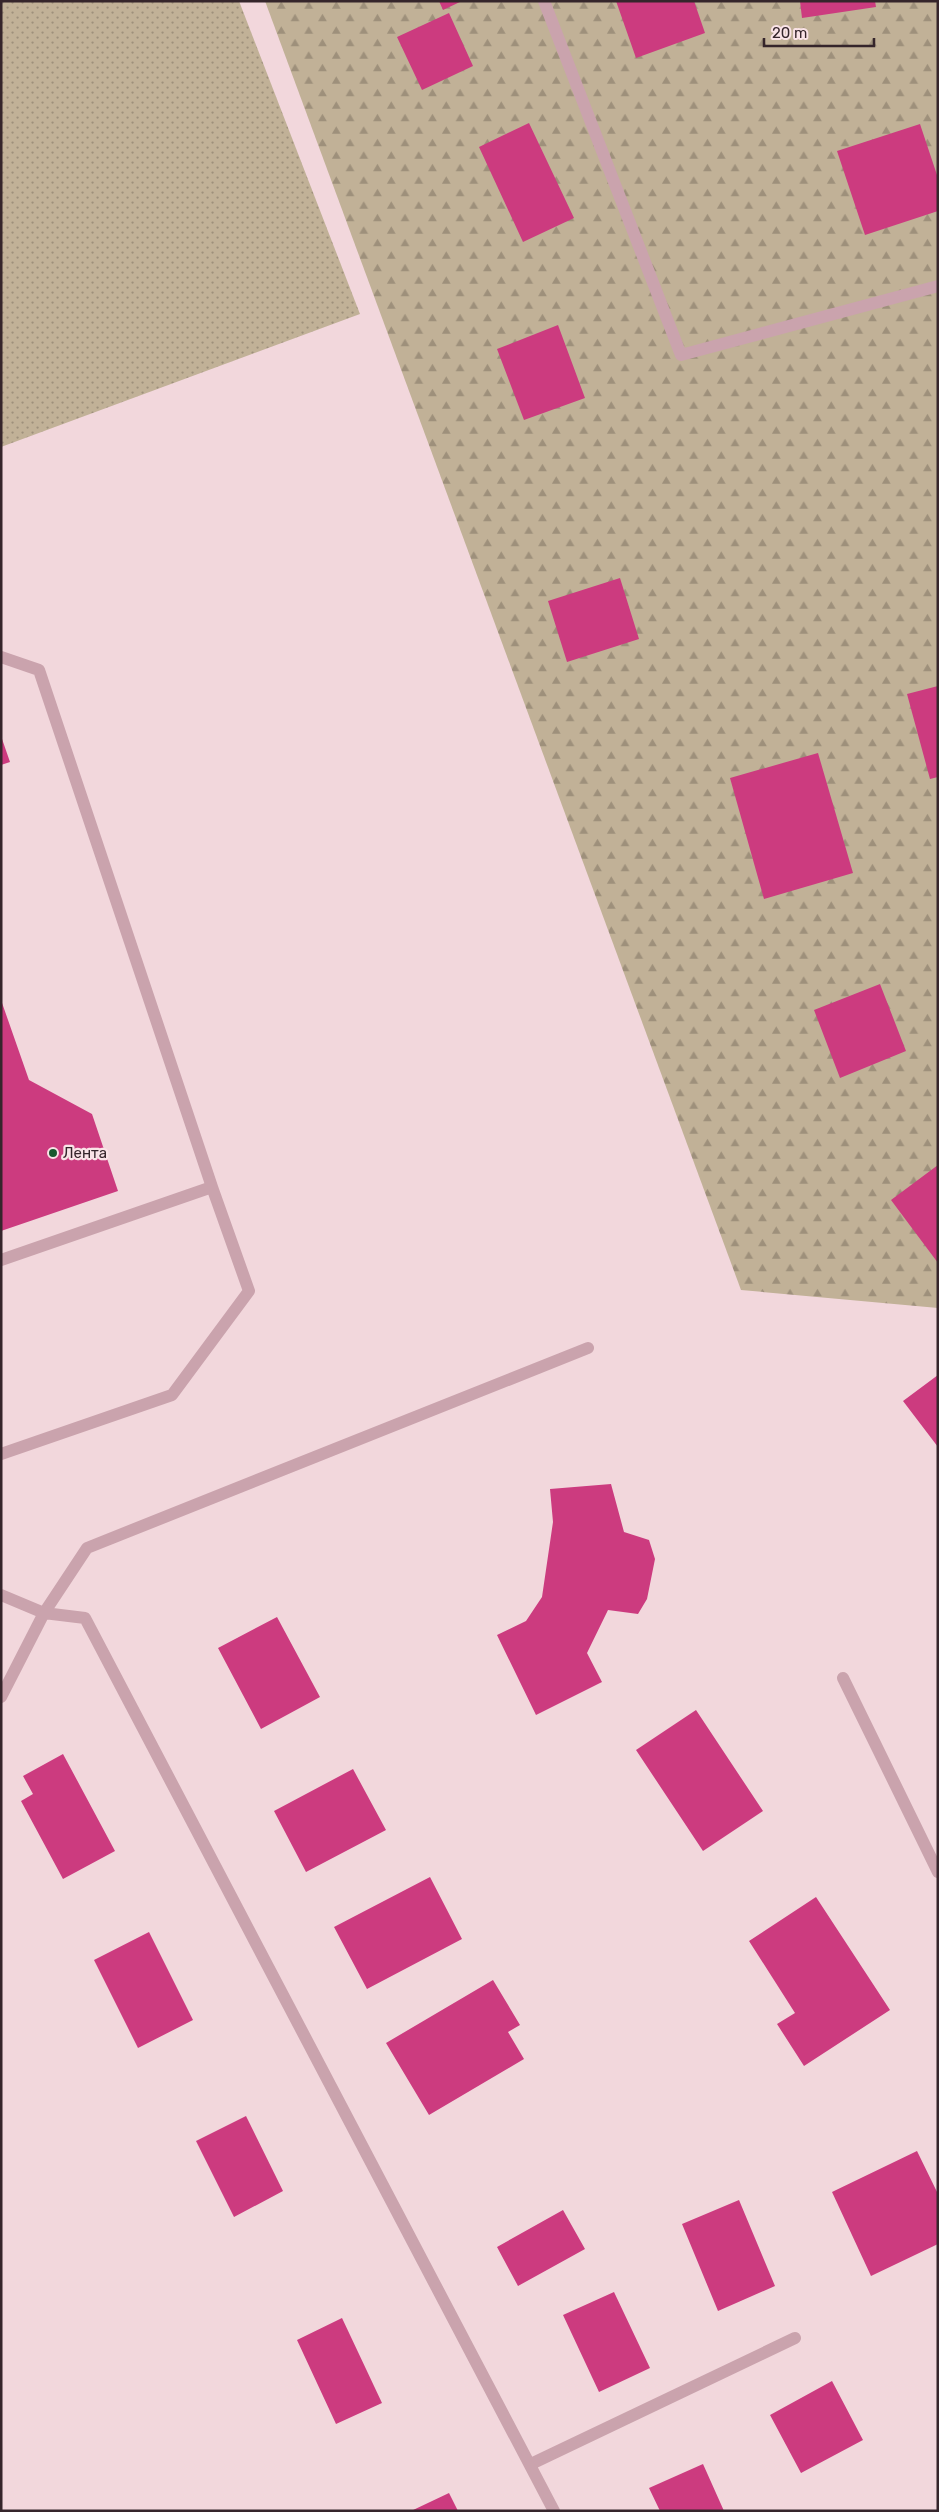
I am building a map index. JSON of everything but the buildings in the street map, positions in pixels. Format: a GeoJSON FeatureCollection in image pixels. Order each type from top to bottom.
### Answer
{"type":"FeatureCollection","features":[{"type":"Feature","properties":{"kind":"street"},"geometry":{"type":"LineString","coordinates":[[544,1],[682,355],[938,286]]}},
{"type":"Feature","properties":{"kind":"street"},"geometry":{"type":"LineString","coordinates":[[1,657],[39,670],[248,1291],[172,1395],[1,1454]]}},
{"type":"Feature","properties":{"kind":"street"},"geometry":{"type":"LineString","coordinates":[[1,1260],[212,1187]]}},
{"type":"Feature","properties":{"kind":"street"},"geometry":{"type":"LineString","coordinates":[[1,1698],[44,1613],[87,1548],[588,1348]]}},
{"type":"Feature","properties":{"kind":"street"},"geometry":{"type":"LineString","coordinates":[[1,1595],[44,1613],[85,1618],[554,2511]]}},
{"type":"Feature","properties":{"kind":"street"},"geometry":{"type":"LineString","coordinates":[[843,1678],[938,1872]]}},
{"type":"Feature","properties":{"kind":"street"},"geometry":{"type":"LineString","coordinates":[[531,2464],[794,2338]]}},
{"type":"Feature","properties":{"kind":"green space"},"geometry":{"type":"Polygon","coordinates":[[[1,1],[239,1],[360,314],[1,447],[1,1]]]}},
{"type":"Feature","properties":{"kind":"green space"},"geometry":{"type":"Polygon","coordinates":[[[265,1],[938,1],[938,1308],[741,1290],[265,1]]]}},
{"type":"Feature","properties":{"kind":"place","name":"Лента"},"geometry":{"type":"Point","coordinates":[53,1153]}}]}
